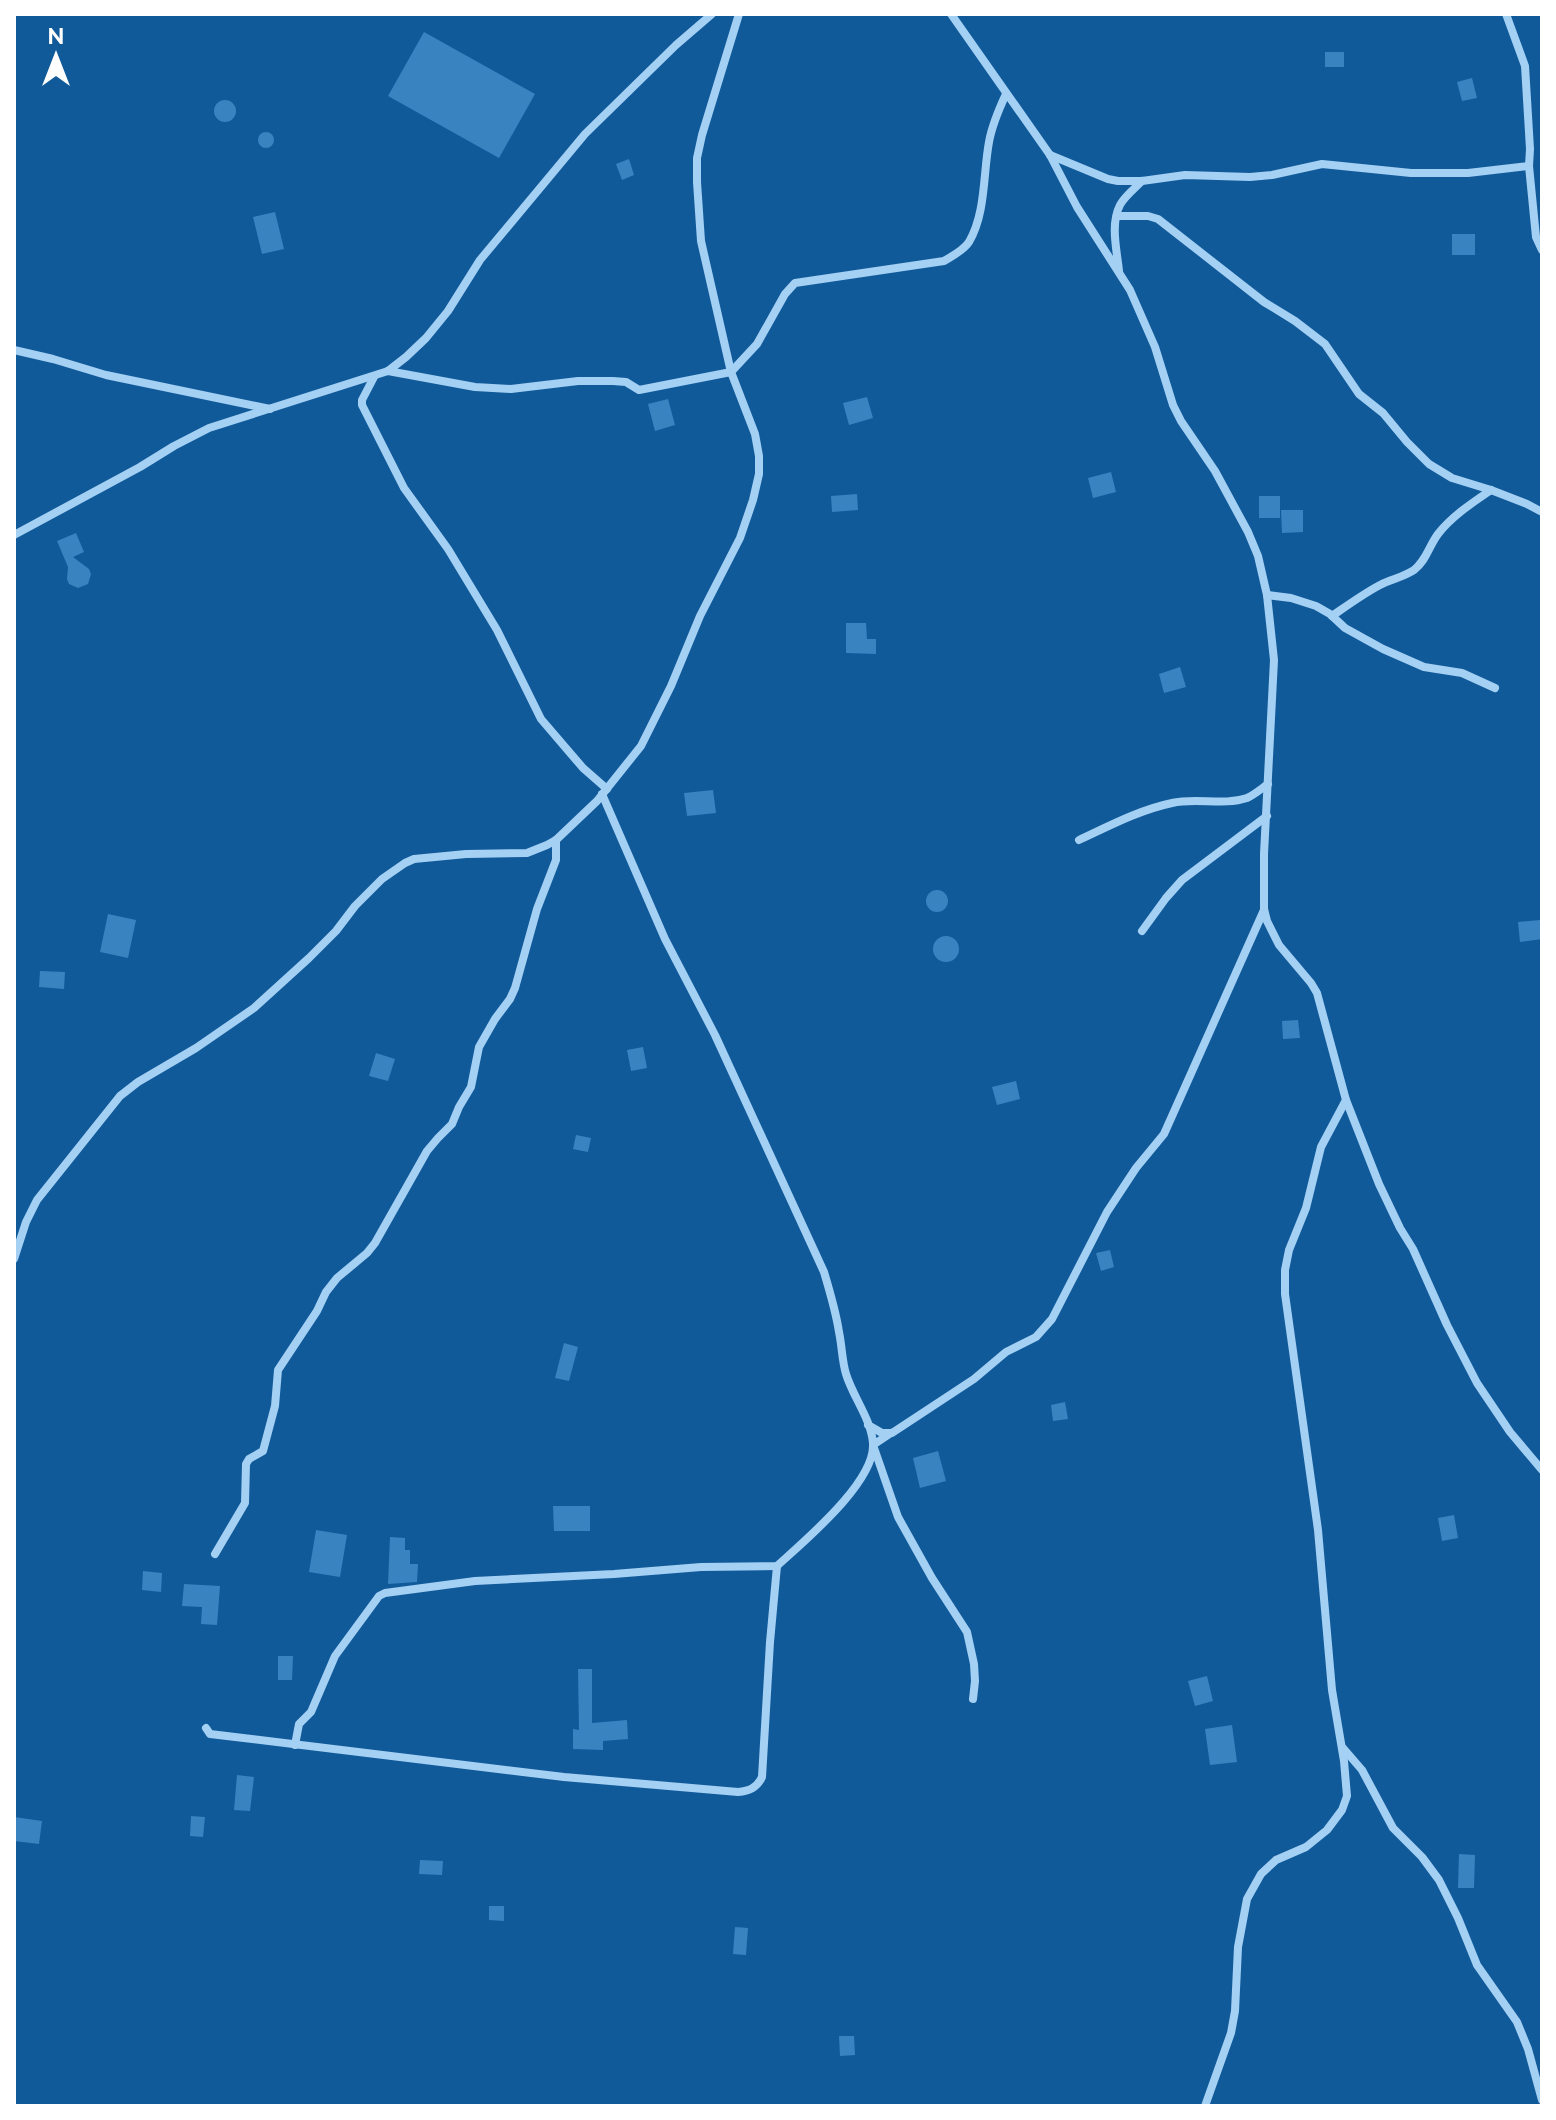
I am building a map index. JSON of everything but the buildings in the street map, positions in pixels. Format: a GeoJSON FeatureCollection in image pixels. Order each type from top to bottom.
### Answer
{"type":"FeatureCollection","features":[{"type":"Feature","properties":{"kind":"street"},"geometry":{"type":"LineString","coordinates":[[14,535],[209,428],[388,371],[426,338],[448,311],[480,260],[585,134],[712,14]]}},
{"type":"Feature","properties":{"kind":"street"},"geometry":{"type":"LineString","coordinates":[[14,1259],[37,1200],[120,1096],[254,1008],[309,958],[382,879],[414,859],[527,853],[556,840],[604,792],[641,746],[700,616],[740,538],[759,474],[757,443],[731,372],[701,241],[697,170],[702,135],[739,14]]}},
{"type":"Feature","properties":{"kind":"street"},"geometry":{"type":"LineString","coordinates":[[951,14],[1050,155],[1077,207],[1135,301],[1155,347],[1173,405],[1207,457],[1258,556],[1267,595],[1274,660],[1263,886],[1267,921],[1279,945],[1317,993],[1346,1100],[1379,1184],[1447,1325],[1477,1383],[1510,1432],[1542,1470]]}},
{"type":"Feature","properties":{"kind":"street"},"geometry":{"type":"LineString","coordinates":[[1506,14],[1525,66],[1529,166],[1536,237],[1542,250]]}},
{"type":"Feature","properties":{"kind":"street"},"geometry":{"type":"LineString","coordinates":[[388,371],[475,387],[511,389],[578,381],[613,381],[626,382],[639,390],[731,372],[757,344],[785,294],[795,283],[944,261],[969,242],[978,217],[989,142],[1006,94]]}},
{"type":"Feature","properties":{"kind":"street"},"geometry":{"type":"LineString","coordinates":[[1050,155],[1108,179],[1142,181],[1185,175],[1272,175],[1322,164],[1411,173],[1468,173],[1529,166]]}},
{"type":"Feature","properties":{"kind":"street"},"geometry":{"type":"LineString","coordinates":[[1119,273],[1115,235],[1120,204],[1142,181]]}},
{"type":"Feature","properties":{"kind":"street"},"geometry":{"type":"LineString","coordinates":[[1117,216],[1158,219],[1254,295],[1325,344],[1359,394],[1383,413],[1429,464],[1452,478],[1491,490],[1542,512]]}},
{"type":"Feature","properties":{"kind":"street"},"geometry":{"type":"LineString","coordinates":[[14,350],[106,375],[271,409]]}},
{"type":"Feature","properties":{"kind":"street"},"geometry":{"type":"LineString","coordinates":[[374,377],[362,405],[404,488],[448,549],[481,603],[541,719],[604,792],[665,939],[715,1035],[812,1242],[834,1306],[847,1376],[868,1425],[898,1517],[967,1632],[974,1664],[973,1699]]}},
{"type":"Feature","properties":{"kind":"street"},"geometry":{"type":"LineString","coordinates":[[1332,616],[1369,591],[1416,568],[1448,522],[1491,490]]}},
{"type":"Feature","properties":{"kind":"street"},"geometry":{"type":"LineString","coordinates":[[1267,595],[1316,606],[1345,628],[1383,649],[1424,667],[1462,673],[1495,688]]}},
{"type":"Feature","properties":{"kind":"street"},"geometry":{"type":"LineString","coordinates":[[1079,840],[1135,813],[1177,801],[1236,800],[1248,797],[1268,784]]}},
{"type":"Feature","properties":{"kind":"street"},"geometry":{"type":"LineString","coordinates":[[1142,931],[1182,880],[1267,816]]}},
{"type":"Feature","properties":{"kind":"street"},"geometry":{"type":"LineString","coordinates":[[215,1554],[245,1503],[246,1464],[263,1451],[275,1406],[278,1370],[326,1292],[375,1243],[427,1151],[452,1124],[471,1087],[479,1047],[515,988],[533,922],[556,860],[556,840]]}},
{"type":"Feature","properties":{"kind":"street"},"geometry":{"type":"LineString","coordinates":[[295,1745],[297,1728],[311,1712],[335,1656],[373,1603],[385,1593],[488,1580],[701,1567],[777,1566],[826,1521],[848,1495],[865,1468],[873,1445],[974,1379],[1006,1352],[1036,1337],[1052,1319],[1107,1212],[1136,1168],[1164,1134],[1264,909]]}},
{"type":"Feature","properties":{"kind":"street"},"geometry":{"type":"LineString","coordinates":[[1205,2106],[1231,2033],[1238,1947],[1247,1899],[1261,1874],[1276,1860],[1306,1847],[1327,1830],[1342,1810],[1347,1796],[1332,1690],[1318,1530],[1285,1294],[1289,1250],[1306,1208],[1321,1147],[1346,1100]]}},
{"type":"Feature","properties":{"kind":"street"},"geometry":{"type":"LineString","coordinates":[[868,1425],[882,1433],[892,1433]]}},
{"type":"Feature","properties":{"kind":"street"},"geometry":{"type":"LineString","coordinates":[[206,1728],[210,1734],[564,1777],[748,1791],[760,1783],[762,1777],[777,1566]]}},
{"type":"Feature","properties":{"kind":"street"},"geometry":{"type":"LineString","coordinates":[[1342,1748],[1362,1770],[1393,1828],[1422,1857],[1439,1880],[1477,1965],[1517,2022],[1542,2100]]}}]}
